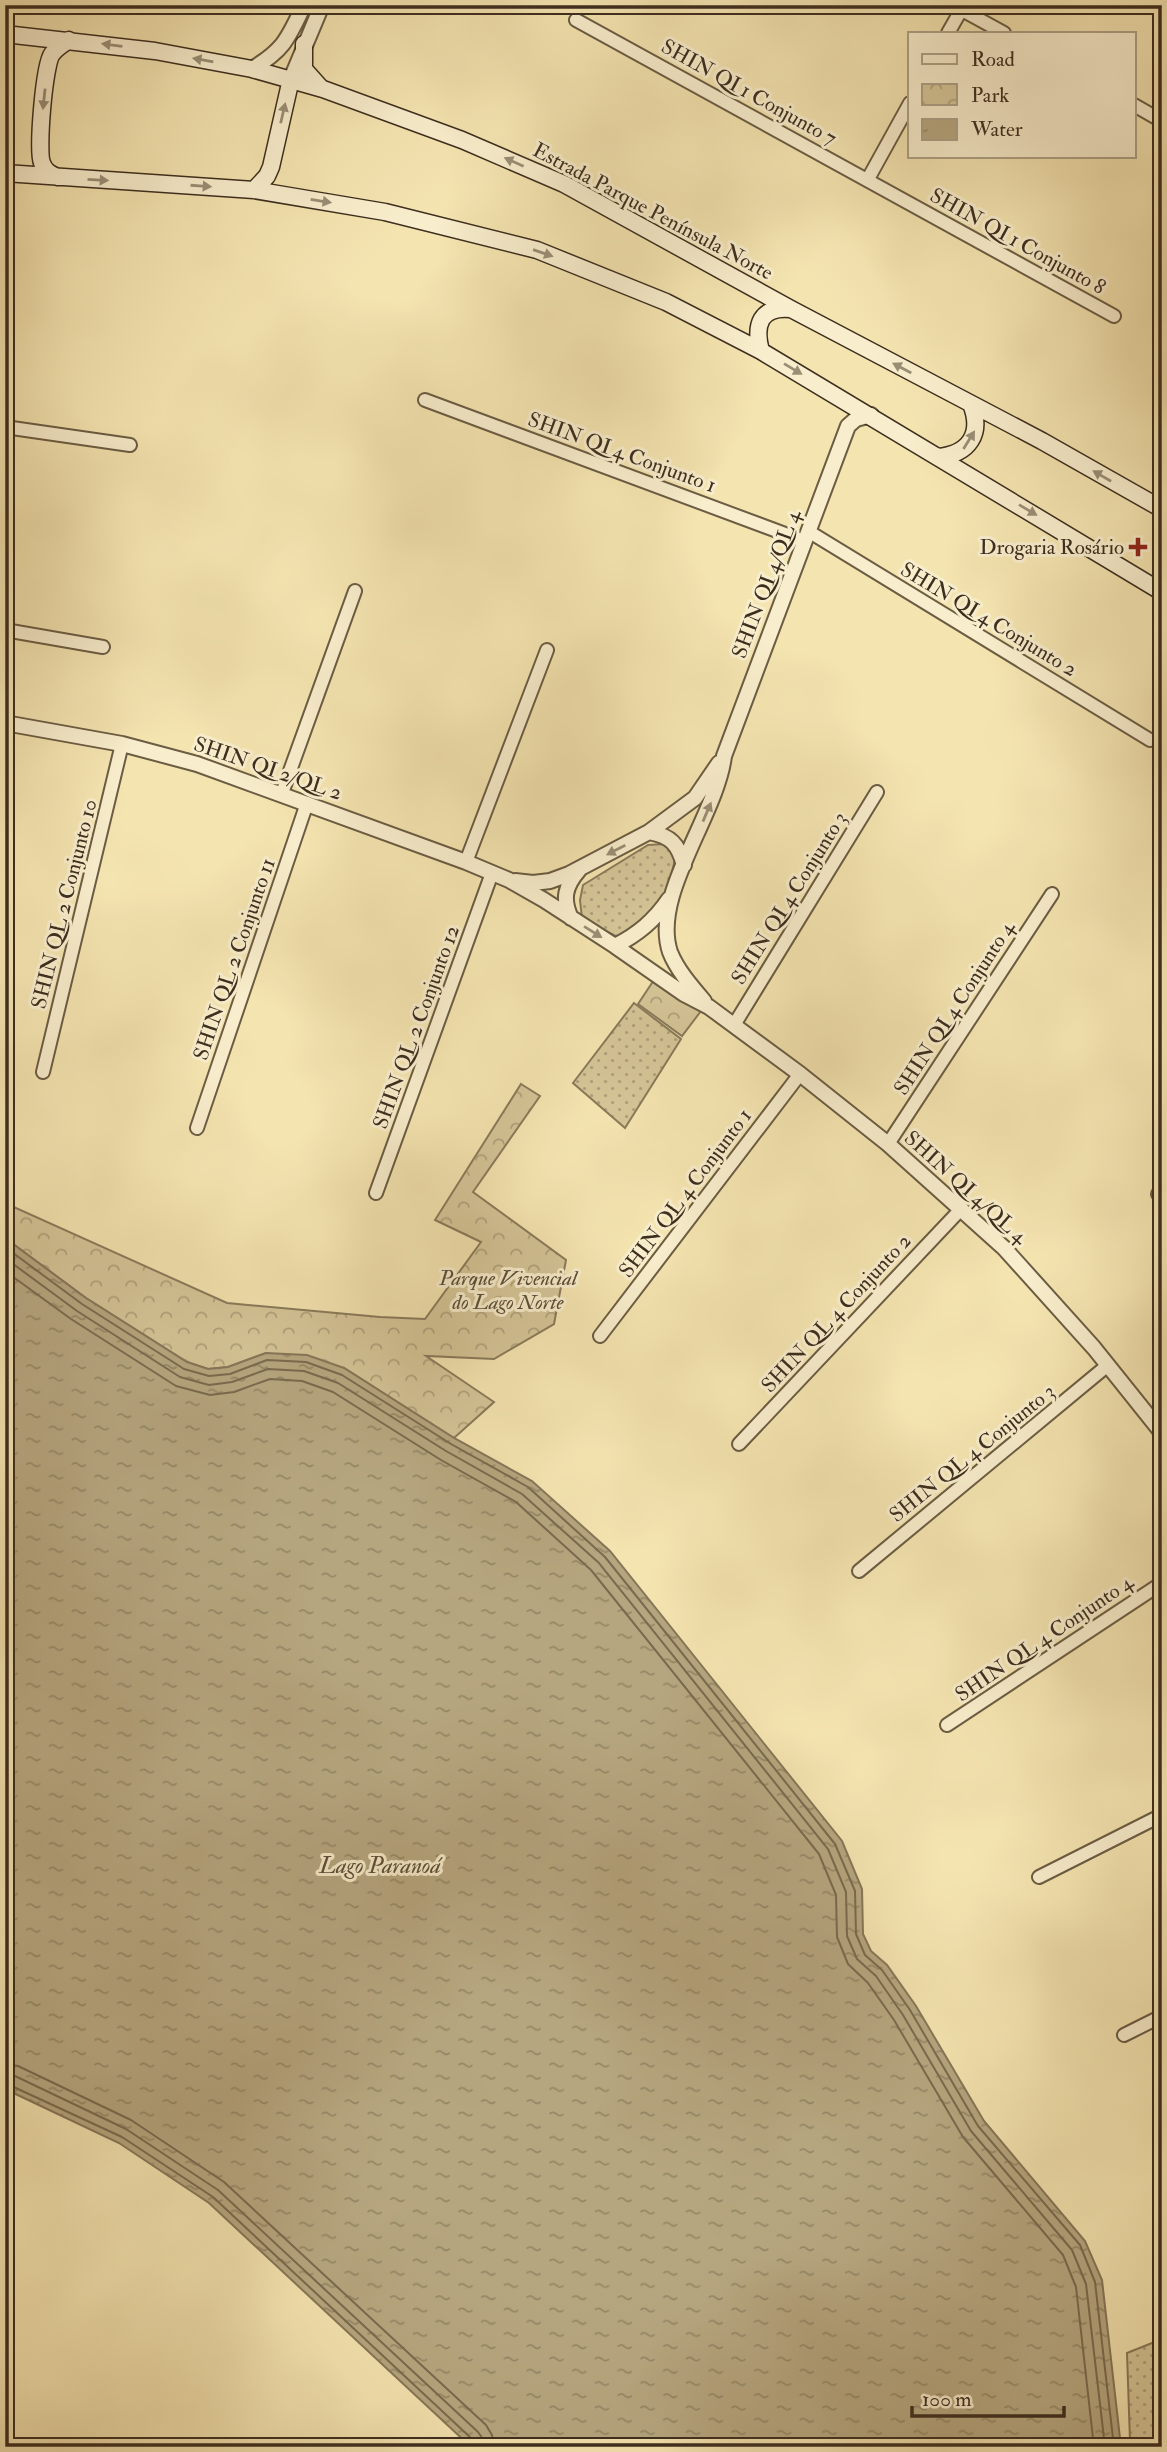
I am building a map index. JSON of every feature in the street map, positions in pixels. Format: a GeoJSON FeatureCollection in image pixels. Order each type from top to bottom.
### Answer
{"type":"FeatureCollection","features":[{"type":"Feature","properties":{"kind":"main road","name":"Estrada Parque Península Norte"},"geometry":{"type":"LineString","coordinates":[[5,34],[155,51],[252,69],[323,89],[462,139],[564,184],[791,309],[1042,441],[1162,509]]}},
{"type":"Feature","properties":{"kind":"main road"},"geometry":{"type":"LineString","coordinates":[[58,178],[46,171],[40,159],[42,113],[48,63],[56,49],[69,40]]}},
{"type":"Feature","properties":{"kind":"main road"},"geometry":{"type":"LineString","coordinates":[[304,44],[304,69],[323,89]]}},
{"type":"Feature","properties":{"kind":"main road"},"geometry":{"type":"LineString","coordinates":[[254,190],[267,176],[271,167],[291,79]]}},
{"type":"Feature","properties":{"kind":"main road"},"geometry":{"type":"LineString","coordinates":[[5,173],[254,190],[385,212],[537,250],[666,302],[761,351],[1162,592]]}},
{"type":"Feature","properties":{"kind":"main road"},"geometry":{"type":"LineString","coordinates":[[761,351],[757,328],[762,318],[769,311],[791,309]]}},
{"type":"Feature","properties":{"kind":"main road"},"geometry":{"type":"LineString","coordinates":[[938,457],[951,456],[971,441],[976,429],[976,416],[971,404]]}},
{"type":"Feature","properties":{"kind":"street"},"geometry":{"type":"LineString","coordinates":[[252,69],[279,50],[288,39],[304,5]]}},
{"type":"Feature","properties":{"kind":"street"},"geometry":{"type":"LineString","coordinates":[[291,79],[322,5]]}},
{"type":"Feature","properties":{"kind":"street"},"geometry":{"type":"LineString","coordinates":[[948,32],[960,7],[1002,32]]}},
{"type":"Feature","properties":{"kind":"street","name":"SHIN QI 1 Conjunto 7"},"geometry":{"type":"LineString","coordinates":[[576,20],[867,179]]}},
{"type":"Feature","properties":{"kind":"street"},"geometry":{"type":"LineString","coordinates":[[1136,106],[1162,121]]}},
{"type":"Feature","properties":{"kind":"street"},"geometry":{"type":"LineString","coordinates":[[867,179],[908,107]]}},
{"type":"Feature","properties":{"kind":"street","name":"SHIN QI 1 Conjunto 8"},"geometry":{"type":"LineString","coordinates":[[867,179],[1114,316]]}},
{"type":"Feature","properties":{"kind":"street"},"geometry":{"type":"LineString","coordinates":[[841,398],[848,426],[856,419],[871,415]]}},
{"type":"Feature","properties":{"kind":"street","name":"SHIN QI 4 Conjunto 1"},"geometry":{"type":"LineString","coordinates":[[425,400],[806,536]]}},
{"type":"Feature","properties":{"kind":"street","name":"SHIN QI 4/QL 4"},"geometry":{"type":"LineString","coordinates":[[709,1007],[671,954],[667,927],[674,892],[713,798],[724,756],[848,426]]}},
{"type":"Feature","properties":{"kind":"street"},"geometry":{"type":"LineString","coordinates":[[5,427],[130,445]]}},
{"type":"Feature","properties":{"kind":"street","name":"SHIN QI 4 Conjunto 2"},"geometry":{"type":"LineString","coordinates":[[806,536],[1150,740]]}},
{"type":"Feature","properties":{"kind":"street"},"geometry":{"type":"LineString","coordinates":[[282,793],[355,591]]}},
{"type":"Feature","properties":{"kind":"street"},"geometry":{"type":"LineString","coordinates":[[5,630],[103,647]]}},
{"type":"Feature","properties":{"kind":"street"},"geometry":{"type":"LineString","coordinates":[[466,862],[547,650]]}},
{"type":"Feature","properties":{"kind":"street","name":"SHIN QI 2/QL 2"},"geometry":{"type":"LineString","coordinates":[[5,723],[122,744],[197,764],[282,793],[509,880],[571,918]]}},
{"type":"Feature","properties":{"kind":"street","name":"SHIN QL 2 Conjunto 10"},"geometry":{"type":"LineString","coordinates":[[43,1072],[122,744]]}},
{"type":"Feature","properties":{"kind":"street","name":"SHIN QI 4/QL 4"},"geometry":{"type":"LineString","coordinates":[[582,867],[649,832],[695,798],[724,756]]}},
{"type":"Feature","properties":{"kind":"street","name":"SHIN QI 4 Conjunto 3"},"geometry":{"type":"LineString","coordinates":[[734,1025],[877,792]]}},
{"type":"Feature","properties":{"kind":"street","name":"SHIN QL 2 Conjunto 11"},"geometry":{"type":"LineString","coordinates":[[197,1128],[307,803]]}},
{"type":"Feature","properties":{"kind":"street"},"geometry":{"type":"LineString","coordinates":[[649,832],[670,838],[677,845],[684,865]]}},
{"type":"Feature","properties":{"kind":"street"},"geometry":{"type":"LineString","coordinates":[[571,918],[565,903],[567,887],[582,867]]}},
{"type":"Feature","properties":{"kind":"street","name":"SHIN QI 2/QL 2"},"geometry":{"type":"LineString","coordinates":[[509,880],[541,883],[582,867]]}},
{"type":"Feature","properties":{"kind":"street","name":"SHIN QL 2 Conjunto 12"},"geometry":{"type":"LineString","coordinates":[[376,1194],[492,873]]}},
{"type":"Feature","properties":{"kind":"street"},"geometry":{"type":"LineString","coordinates":[[615,946],[655,919],[674,892]]}},
{"type":"Feature","properties":{"kind":"street","name":"SHIN QI 4 Conjunto 4"},"geometry":{"type":"LineString","coordinates":[[888,1144],[1052,894]]}},
{"type":"Feature","properties":{"kind":"street","name":"SHIN QI 4/QL 4"},"geometry":{"type":"LineString","coordinates":[[571,918],[734,1025],[888,1144],[962,1208],[1025,1270],[1108,1365],[1162,1433]]}},
{"type":"Feature","properties":{"kind":"street","name":"SHIN QL 4 Conjunto 1"},"geometry":{"type":"LineString","coordinates":[[600,1336],[800,1074]]}},
{"type":"Feature","properties":{"kind":"street","name":"SHIN QL 4 Conjunto 2"},"geometry":{"type":"LineString","coordinates":[[739,1444],[962,1208]]}},
{"type":"Feature","properties":{"kind":"street","name":"SHIN QL 4 Conjunto 3"},"geometry":{"type":"LineString","coordinates":[[859,1571],[1108,1365]]}},
{"type":"Feature","properties":{"kind":"street","name":"SHIN QL 4 Conjunto 4"},"geometry":{"type":"LineString","coordinates":[[947,1725],[1162,1583]]}},
{"type":"Feature","properties":{"kind":"street"},"geometry":{"type":"LineString","coordinates":[[1039,1877],[1162,1815]]}},
{"type":"Feature","properties":{"kind":"street"},"geometry":{"type":"LineString","coordinates":[[1124,2035],[1162,2016]]}},
{"type":"Feature","properties":{"kind":"green space"},"geometry":{"type":"Polygon","coordinates":[[[665,844],[675,852],[672,874],[659,904],[645,921],[632,932],[615,936],[582,918],[580,900],[583,885],[648,845],[665,844]]]}},
{"type":"Feature","properties":{"kind":"green space"},"geometry":{"type":"Polygon","coordinates":[[[654,980],[701,1011],[682,1036],[638,1004],[654,980]]]}},
{"type":"Feature","properties":{"kind":"green space"},"geometry":{"type":"Polygon","coordinates":[[[634,1003],[681,1039],[625,1128],[573,1083],[634,1003]]]}},
{"type":"Feature","properties":{"kind":"green space","name":"Parque Vivencial do Lago Norte"},"geometry":{"type":"Polygon","coordinates":[[[521,1084],[540,1096],[473,1192],[566,1260],[554,1324],[494,1359],[426,1356],[494,1402],[454,1438],[344,1368],[266,1353],[228,1367],[208,1369],[187,1362],[86,1298],[5,1238],[5,1203],[227,1303],[425,1319],[481,1242],[435,1220],[521,1084]]]}},
{"type":"Feature","properties":{"kind":"green space"},"geometry":{"type":"Polygon","coordinates":[[[1162,2339],[1162,2447],[1133,2447],[1130,2441],[1127,2353],[1162,2339]]]}},
{"type":"Feature","properties":{"kind":"water","name":"Lago Paranoá"},"geometry":{"type":"Polygon","coordinates":[[[5,1238],[86,1298],[187,1362],[208,1369],[228,1367],[266,1353],[307,1355],[344,1368],[454,1438],[532,1481],[610,1551],[842,1841],[862,1889],[863,1934],[871,1951],[887,1965],[916,2006],[984,2121],[1085,2241],[1102,2280],[1121,2447],[471,2447],[209,2203],[119,2143],[5,2089],[5,1238]]]}},
{"type":"Feature","properties":{"kind":"place","name":"Drogaria Rosário"},"geometry":{"type":"Point","coordinates":[1138,547]}}]}
